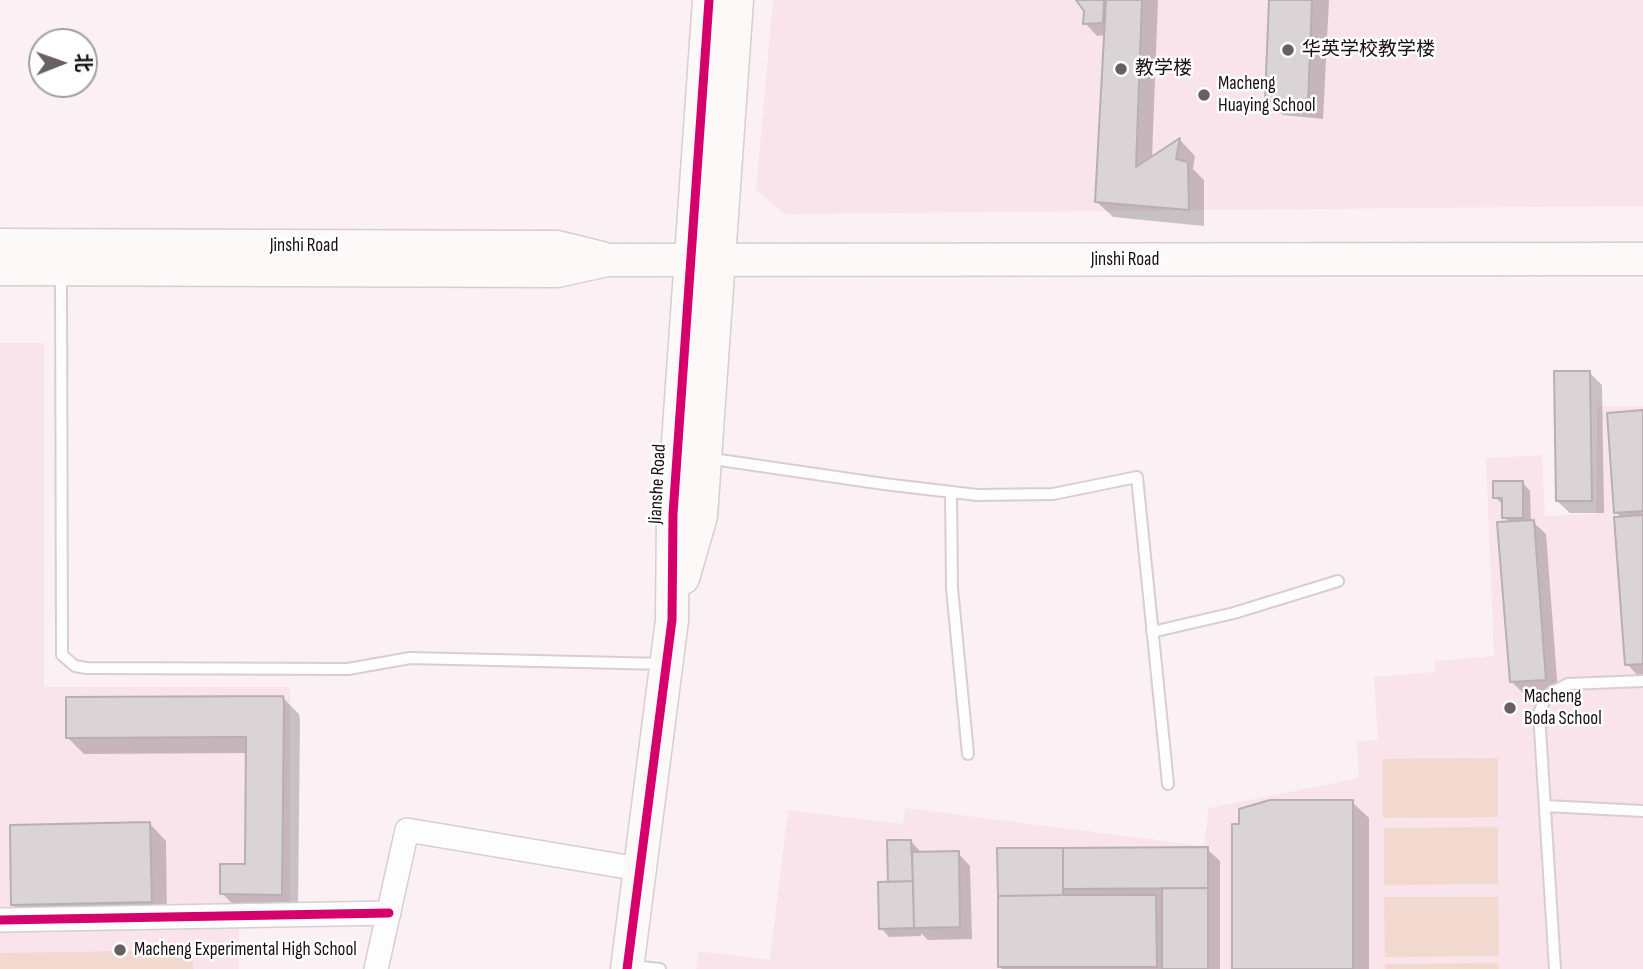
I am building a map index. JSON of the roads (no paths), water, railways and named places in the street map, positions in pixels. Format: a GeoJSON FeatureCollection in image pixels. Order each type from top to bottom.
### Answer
{"type":"FeatureCollection","features":[{"type":"Feature","properties":{"kind":"main road","name":"Jianshe Road"},"geometry":{"type":"LineString","coordinates":[[671,620],[701,516],[705,457],[704,260],[709,0]]}},
{"type":"Feature","properties":{"kind":"main road","name":"Jianshe Road"},"geometry":{"type":"LineString","coordinates":[[627,967],[671,620],[673,514],[737,0]]}},
{"type":"Feature","properties":{"kind":"main road","name":"Jinshi Road"},"geometry":{"type":"LineString","coordinates":[[0,245],[557,247],[607,260]]}},
{"type":"Feature","properties":{"kind":"main road","name":"Jinshi Road"},"geometry":{"type":"LineString","coordinates":[[0,269],[557,271],[607,260],[1643,259]]}},
{"type":"Feature","properties":{"kind":"street"},"geometry":{"type":"LineString","coordinates":[[376,969],[407,830],[639,869]]}},
{"type":"Feature","properties":{"kind":"street"},"geometry":{"type":"LineString","coordinates":[[0,920],[389,913]]}},
{"type":"Feature","properties":{"kind":"lane"},"geometry":{"type":"LineString","coordinates":[[61,269],[61,655],[75,666],[348,669],[410,657],[666,664]]}},
{"type":"Feature","properties":{"kind":"lane"},"geometry":{"type":"LineString","coordinates":[[705,457],[977,495],[1053,494],[1137,477],[1168,784]]}},
{"type":"Feature","properties":{"kind":"lane"},"geometry":{"type":"LineString","coordinates":[[951,492],[952,588],[968,754]]}},
{"type":"Feature","properties":{"kind":"lane"},"geometry":{"type":"LineString","coordinates":[[1152,632],[1234,613],[1338,581]]}},
{"type":"Feature","properties":{"kind":"lane"},"geometry":{"type":"LineString","coordinates":[[1555,969],[1539,713],[1551,693],[1568,684],[1643,681]]}},
{"type":"Feature","properties":{"kind":"lane"},"geometry":{"type":"LineString","coordinates":[[1545,806],[1643,811]]}},
{"type":"Feature","properties":{"kind":"lane"},"geometry":{"type":"LineString","coordinates":[[627,967],[660,969]]}},
{"type":"Feature","properties":{"kind":"place","name":"华英学校教学楼"},"geometry":{"type":"Point","coordinates":[1288,50]}},
{"type":"Feature","properties":{"kind":"place","name":"教学楼"},"geometry":{"type":"Point","coordinates":[1121,69]}},
{"type":"Feature","properties":{"kind":"place","name":"Macheng Huaying School"},"geometry":{"type":"Point","coordinates":[1204,95]}},
{"type":"Feature","properties":{"kind":"place","name":"Macheng Boda School"},"geometry":{"type":"Point","coordinates":[1510,708]}},
{"type":"Feature","properties":{"kind":"place","name":"Macheng Experimental High School"},"geometry":{"type":"Point","coordinates":[120,950]}}]}
